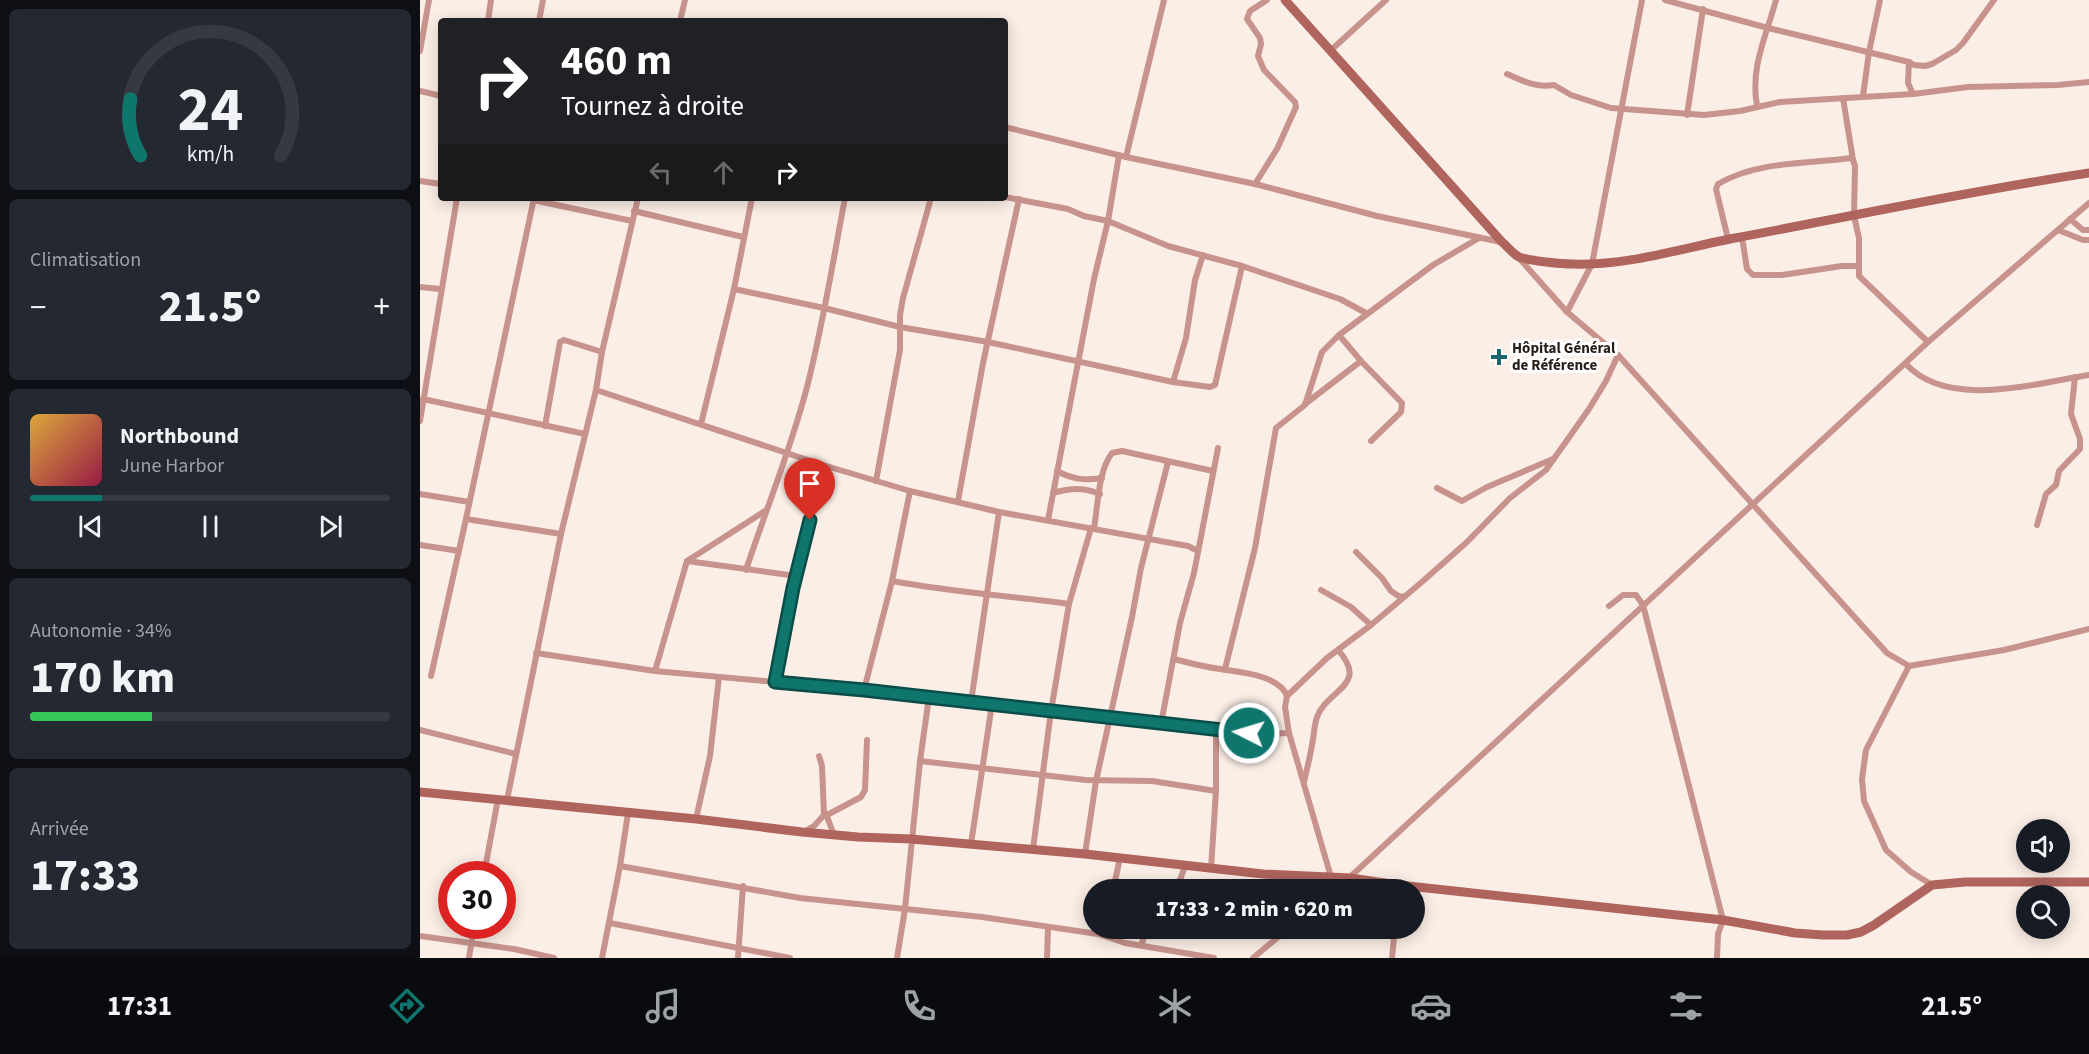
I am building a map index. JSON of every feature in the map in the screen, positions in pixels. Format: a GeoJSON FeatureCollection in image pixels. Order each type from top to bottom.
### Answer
{"type":"FeatureCollection","features":[{"type":"Feature","properties":{"kind":"main road"},"geometry":{"type":"LineString","coordinates":[[1286,0],[1502,242],[1518,256],[1572,264],[1592,264],[1666,254],[1728,239],[2089,173]]}},
{"type":"Feature","properties":{"kind":"main road"},"geometry":{"type":"LineString","coordinates":[[420,792],[696,819],[834,836],[911,839],[1033,849],[1263,874],[1355,879]]}},
{"type":"Feature","properties":{"kind":"main road"},"geometry":{"type":"LineString","coordinates":[[1425,890],[1724,920],[1795,933],[1847,935],[1861,932],[1874,925],[1932,885],[1965,882],[2089,882]]}},
{"type":"Feature","properties":{"kind":"street"},"geometry":{"type":"LineString","coordinates":[[420,51],[422,29],[429,0]]}},
{"type":"Feature","properties":{"kind":"street"},"geometry":{"type":"LineString","coordinates":[[488,18],[491,0]]}},
{"type":"Feature","properties":{"kind":"street"},"geometry":{"type":"LineString","coordinates":[[540,18],[543,0]]}},
{"type":"Feature","properties":{"kind":"street"},"geometry":{"type":"LineString","coordinates":[[681,18],[685,0]]}},
{"type":"Feature","properties":{"kind":"street"},"geometry":{"type":"LineString","coordinates":[[1048,520],[1094,279],[1122,156],[1164,0]]}},
{"type":"Feature","properties":{"kind":"street"},"geometry":{"type":"LineString","coordinates":[[1255,184],[1277,149],[1296,107],[1295,102],[1264,70],[1258,57],[1260,38],[1247,19],[1250,11],[1267,0]]}},
{"type":"Feature","properties":{"kind":"street"},"geometry":{"type":"LineString","coordinates":[[1330,51],[1386,0]]}},
{"type":"Feature","properties":{"kind":"street"},"geometry":{"type":"LineString","coordinates":[[1568,312],[1592,264],[1642,0]]}},
{"type":"Feature","properties":{"kind":"street"},"geometry":{"type":"LineString","coordinates":[[1665,0],[1925,66],[1956,50],[1994,0]]}},
{"type":"Feature","properties":{"kind":"street"},"geometry":{"type":"LineString","coordinates":[[1757,106],[1754,88],[1757,61],[1776,0]]}},
{"type":"Feature","properties":{"kind":"street"},"geometry":{"type":"LineString","coordinates":[[1863,96],[1880,0]]}},
{"type":"Feature","properties":{"kind":"street"},"geometry":{"type":"LineString","coordinates":[[1687,115],[1703,9]]}},
{"type":"Feature","properties":{"kind":"street"},"geometry":{"type":"LineString","coordinates":[[1909,62],[1908,84],[1913,94]]}},
{"type":"Feature","properties":{"kind":"street"},"geometry":{"type":"LineString","coordinates":[[1507,74],[1539,86],[1554,85],[1571,94],[1611,108],[1687,115],[1724,113],[1780,102],[1913,94],[1968,87],[2021,87],[2089,82]]}},
{"type":"Feature","properties":{"kind":"street"},"geometry":{"type":"LineString","coordinates":[[420,91],[438,95]]}},
{"type":"Feature","properties":{"kind":"street"},"geometry":{"type":"LineString","coordinates":[[1843,98],[1853,160],[1854,216],[1859,238],[1859,276],[1928,342]]}},
{"type":"Feature","properties":{"kind":"street"},"geometry":{"type":"LineString","coordinates":[[1008,128],[1122,156],[1255,184],[1377,216],[1502,242]]}},
{"type":"Feature","properties":{"kind":"street"},"geometry":{"type":"LineString","coordinates":[[1728,239],[1716,189],[1718,184],[1752,171],[1785,164],[1851,158],[1853,160]]}},
{"type":"Feature","properties":{"kind":"street"},"geometry":{"type":"LineString","coordinates":[[420,181],[438,184]]}},
{"type":"Feature","properties":{"kind":"street"},"geometry":{"type":"LineString","coordinates":[[1008,197],[1068,209],[1084,216],[1108,221],[1168,246],[1242,266],[1340,299],[1366,313]]}},
{"type":"Feature","properties":{"kind":"street"},"geometry":{"type":"LineString","coordinates":[[958,501],[988,342],[1019,199]]}},
{"type":"Feature","properties":{"kind":"street"},"geometry":{"type":"LineString","coordinates":[[420,421],[423,381],[455,201]]}},
{"type":"Feature","properties":{"kind":"street"},"geometry":{"type":"LineString","coordinates":[[431,676],[534,201]]}},
{"type":"Feature","properties":{"kind":"street"},"geometry":{"type":"LineString","coordinates":[[543,201],[632,221]]}},
{"type":"Feature","properties":{"kind":"street"},"geometry":{"type":"LineString","coordinates":[[487,861],[516,754],[561,534],[596,390],[602,352],[637,201]]}},
{"type":"Feature","properties":{"kind":"street"},"geometry":{"type":"LineString","coordinates":[[701,424],[734,289],[751,201]]}},
{"type":"Feature","properties":{"kind":"street"},"geometry":{"type":"LineString","coordinates":[[746,570],[787,454],[807,388],[844,201]]}},
{"type":"Feature","properties":{"kind":"street"},"geometry":{"type":"LineString","coordinates":[[876,481],[896,375],[903,298],[930,201]]}},
{"type":"Feature","properties":{"kind":"street"},"geometry":{"type":"LineString","coordinates":[[1350,878],[1928,342],[2089,203]]}},
{"type":"Feature","properties":{"kind":"street"},"geometry":{"type":"LineString","coordinates":[[634,211],[743,237]]}},
{"type":"Feature","properties":{"kind":"street"},"geometry":{"type":"LineString","coordinates":[[2070,219],[2083,230],[2089,230]]}},
{"type":"Feature","properties":{"kind":"street"},"geometry":{"type":"LineString","coordinates":[[2058,230],[2089,240]]}},
{"type":"Feature","properties":{"kind":"street"},"geometry":{"type":"LineString","coordinates":[[1742,237],[1747,269],[1753,275],[1782,275],[1858,266]]}},
{"type":"Feature","properties":{"kind":"street"},"geometry":{"type":"LineString","coordinates":[[1305,405],[1322,352],[1339,335],[1433,265],[1479,238]]}},
{"type":"Feature","properties":{"kind":"street"},"geometry":{"type":"LineString","coordinates":[[1173,382],[1186,338],[1195,280],[1203,255]]}},
{"type":"Feature","properties":{"kind":"street"},"geometry":{"type":"LineString","coordinates":[[1518,256],[1568,312],[1618,355],[1887,652],[1909,666],[2004,650],[2089,629]]}},
{"type":"Feature","properties":{"kind":"street"},"geometry":{"type":"LineString","coordinates":[[734,289],[900,327],[988,342],[1173,382],[1210,387],[1215,385],[1242,266]]}},
{"type":"Feature","properties":{"kind":"street"},"geometry":{"type":"LineString","coordinates":[[420,287],[440,289]]}},
{"type":"Feature","properties":{"kind":"street"},"geometry":{"type":"LineString","coordinates":[[1339,335],[1402,403],[1401,412],[1371,441]]}},
{"type":"Feature","properties":{"kind":"street"},"geometry":{"type":"LineString","coordinates":[[545,426],[560,342],[564,340],[602,352]]}},
{"type":"Feature","properties":{"kind":"street"},"geometry":{"type":"LineString","coordinates":[[1287,696],[1338,650],[1406,596],[1467,542],[1510,498],[1545,470],[1556,458],[1606,381],[1618,355]]}},
{"type":"Feature","properties":{"kind":"street"},"geometry":{"type":"LineString","coordinates":[[1225,669],[1256,548],[1276,428],[1361,361]]}},
{"type":"Feature","properties":{"kind":"street"},"geometry":{"type":"LineString","coordinates":[[1906,364],[1913,372],[1926,380],[1968,391],[2089,375]]}},
{"type":"Feature","properties":{"kind":"street"},"geometry":{"type":"LineString","coordinates":[[2037,525],[2046,494],[2054,488],[2059,471],[2080,449],[2080,439],[2071,414],[2075,377]]}},
{"type":"Feature","properties":{"kind":"street"},"geometry":{"type":"LineString","coordinates":[[596,390],[787,454],[910,491],[999,512],[1188,546],[1198,551]]}},
{"type":"Feature","properties":{"kind":"street"},"geometry":{"type":"LineString","coordinates":[[423,399],[585,434]]}},
{"type":"Feature","properties":{"kind":"street"},"geometry":{"type":"LineString","coordinates":[[1161,724],[1180,623],[1194,573],[1218,448]]}},
{"type":"Feature","properties":{"kind":"street"},"geometry":{"type":"LineString","coordinates":[[1033,849],[1051,711],[1069,604],[1093,528],[1102,478],[1108,460],[1112,453],[1122,451],[1213,471]]}},
{"type":"Feature","properties":{"kind":"street"},"geometry":{"type":"LineString","coordinates":[[1437,488],[1462,501],[1487,487],[1556,458]]}},
{"type":"Feature","properties":{"kind":"street"},"geometry":{"type":"LineString","coordinates":[[1085,854],[1096,781],[1109,718],[1141,568],[1168,462]]}},
{"type":"Feature","properties":{"kind":"street"},"geometry":{"type":"LineString","coordinates":[[775,682],[796,576],[823,465]]}},
{"type":"Feature","properties":{"kind":"street"},"geometry":{"type":"LineString","coordinates":[[1057,471],[1070,478],[1089,480],[1102,478]]}},
{"type":"Feature","properties":{"kind":"street"},"geometry":{"type":"LineString","coordinates":[[1053,493],[1071,488],[1100,494]]}},
{"type":"Feature","properties":{"kind":"street"},"geometry":{"type":"LineString","coordinates":[[864,690],[892,581],[910,491]]}},
{"type":"Feature","properties":{"kind":"street"},"geometry":{"type":"LineString","coordinates":[[420,494],[469,502]]}},
{"type":"Feature","properties":{"kind":"street"},"geometry":{"type":"LineString","coordinates":[[655,670],[687,561],[766,511]]}},
{"type":"Feature","properties":{"kind":"street"},"geometry":{"type":"LineString","coordinates":[[971,702],[999,512]]}},
{"type":"Feature","properties":{"kind":"street"},"geometry":{"type":"LineString","coordinates":[[466,519],[561,534]]}},
{"type":"Feature","properties":{"kind":"street"},"geometry":{"type":"LineString","coordinates":[[420,545],[459,551]]}},
{"type":"Feature","properties":{"kind":"street"},"geometry":{"type":"LineString","coordinates":[[1356,552],[1382,578],[1391,591],[1400,597],[1406,596]]}},
{"type":"Feature","properties":{"kind":"street"},"geometry":{"type":"LineString","coordinates":[[687,561],[796,576]]}},
{"type":"Feature","properties":{"kind":"street"},"geometry":{"type":"LineString","coordinates":[[892,581],[988,596],[1020,597],[1069,604]]}},
{"type":"Feature","properties":{"kind":"street"},"geometry":{"type":"LineString","coordinates":[[1321,590],[1352,607],[1371,625]]}},
{"type":"Feature","properties":{"kind":"street"},"geometry":{"type":"LineString","coordinates":[[1609,606],[1623,595],[1636,596],[1643,605],[1724,920],[1718,934],[1717,958]]}},
{"type":"Feature","properties":{"kind":"street"},"geometry":{"type":"LineString","coordinates":[[1304,784],[1317,718],[1325,702],[1340,691],[1349,678],[1348,661],[1338,650]]}},
{"type":"Feature","properties":{"kind":"street"},"geometry":{"type":"LineString","coordinates":[[536,653],[655,670],[864,690],[1216,730],[1265,734],[1288,732]]}},
{"type":"Feature","properties":{"kind":"street"},"geometry":{"type":"LineString","coordinates":[[1174,659],[1272,681],[1284,689],[1287,696],[1285,707],[1288,732],[1331,877]]}},
{"type":"Feature","properties":{"kind":"street"},"geometry":{"type":"LineString","coordinates":[[1909,666],[1866,750],[1862,779],[1864,801],[1886,850],[1911,872],[1932,885]]}},
{"type":"Feature","properties":{"kind":"street"},"geometry":{"type":"LineString","coordinates":[[696,819],[710,756],[719,677]]}},
{"type":"Feature","properties":{"kind":"street"},"geometry":{"type":"LineString","coordinates":[[897,958],[905,909],[911,839],[929,697]]}},
{"type":"Feature","properties":{"kind":"street"},"geometry":{"type":"LineString","coordinates":[[971,844],[992,704]]}},
{"type":"Feature","properties":{"kind":"street"},"geometry":{"type":"LineString","coordinates":[[420,730],[516,754]]}},
{"type":"Feature","properties":{"kind":"street"},"geometry":{"type":"LineString","coordinates":[[1211,869],[1216,791],[1216,730]]}},
{"type":"Feature","properties":{"kind":"street"},"geometry":{"type":"LineString","coordinates":[[827,815],[861,796],[865,790],[867,740]]}},
{"type":"Feature","properties":{"kind":"street"},"geometry":{"type":"LineString","coordinates":[[802,832],[821,819],[824,808],[822,766],[819,756]]}},
{"type":"Feature","properties":{"kind":"street"},"geometry":{"type":"LineString","coordinates":[[920,760],[1096,781],[1152,781],[1216,791]]}},
{"type":"Feature","properties":{"kind":"street"},"geometry":{"type":"LineString","coordinates":[[824,808],[834,836]]}},
{"type":"Feature","properties":{"kind":"street"},"geometry":{"type":"LineString","coordinates":[[603,958],[628,813]]}},
{"type":"Feature","properties":{"kind":"street"},"geometry":{"type":"LineString","coordinates":[[1115,879],[1120,858]]}},
{"type":"Feature","properties":{"kind":"street"},"geometry":{"type":"LineString","coordinates":[[620,866],[743,886],[800,898],[1083,930]]}},
{"type":"Feature","properties":{"kind":"street"},"geometry":{"type":"LineString","coordinates":[[1180,879],[1185,866]]}},
{"type":"Feature","properties":{"kind":"street"},"geometry":{"type":"LineString","coordinates":[[738,958],[743,886]]}},
{"type":"Feature","properties":{"kind":"street"},"geometry":{"type":"LineString","coordinates":[[610,923],[790,958]]}},
{"type":"Feature","properties":{"kind":"street"},"geometry":{"type":"LineString","coordinates":[[1047,958],[1048,927]]}},
{"type":"Feature","properties":{"kind":"street"},"geometry":{"type":"LineString","coordinates":[[420,936],[514,949],[554,958]]}},
{"type":"Feature","properties":{"kind":"street"},"geometry":{"type":"LineString","coordinates":[[468,958],[472,939]]}},
{"type":"Feature","properties":{"kind":"street"},"geometry":{"type":"LineString","coordinates":[[1116,939],[1125,943],[1214,958]]}},
{"type":"Feature","properties":{"kind":"street"},"geometry":{"type":"LineString","coordinates":[[1141,945],[1143,939]]}},
{"type":"Feature","properties":{"kind":"street"},"geometry":{"type":"LineString","coordinates":[[1253,958],[1276,939]]}},
{"type":"Feature","properties":{"kind":"street"},"geometry":{"type":"LineString","coordinates":[[1392,958],[1394,939]]}},
{"type":"Feature","properties":{"kind":"place","name":"Hôpital Général de Référence"},"geometry":{"type":"Point","coordinates":[1499,357]}},
{"type":"Feature","properties":{"kind":"route"},"geometry":{"type":"LineString","coordinates":[[810,520],[798,564],[775,682],[1249,733]]}}]}
